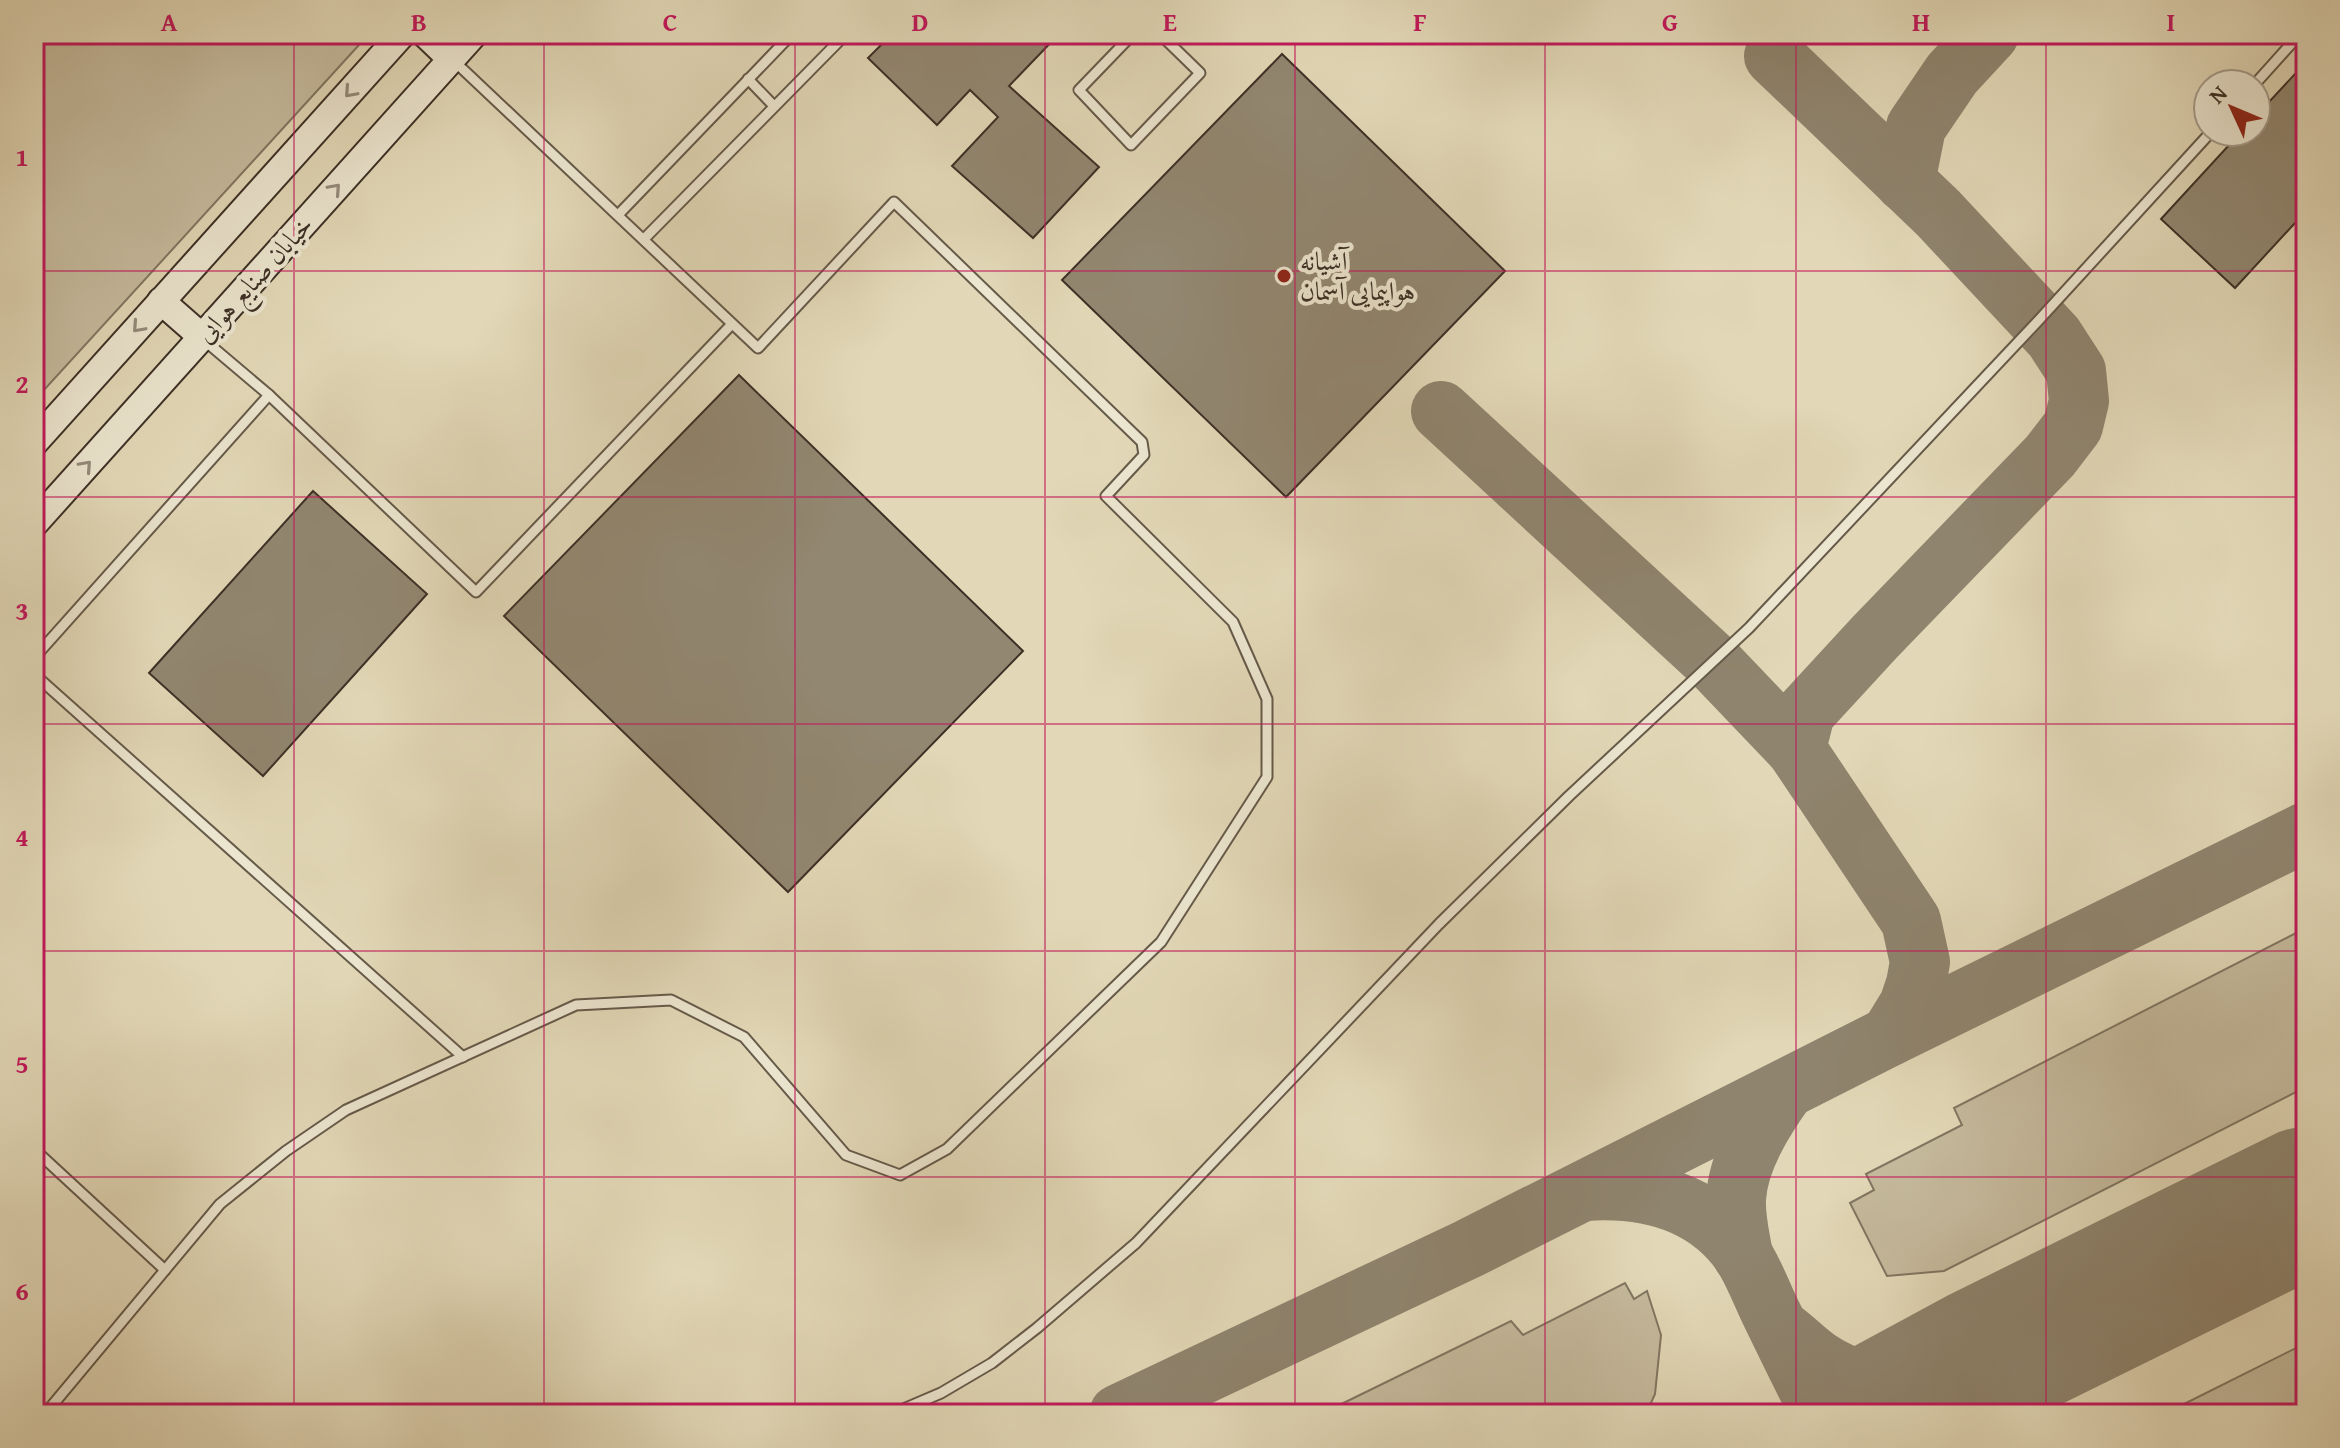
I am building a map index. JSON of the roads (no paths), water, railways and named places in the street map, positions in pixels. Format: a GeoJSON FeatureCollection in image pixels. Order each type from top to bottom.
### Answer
{"type":"FeatureCollection","features":[{"type":"Feature","properties":{"kind":"street","name":"خیابان صنایع هوایی"},"geometry":{"type":"LineString","coordinates":[[34,443],[402,34]]}},
{"type":"Feature","properties":{"kind":"street"},"geometry":{"type":"LineString","coordinates":[[425,34],[451,59]]}},
{"type":"Feature","properties":{"kind":"street","name":"خیابان صنایع هوایی"},"geometry":{"type":"LineString","coordinates":[[34,524],[474,34]]}},
{"type":"Feature","properties":{"kind":"street"},"geometry":{"type":"LineString","coordinates":[[161,301],[202,337]]}},
{"type":"Feature","properties":{"kind":"lane"},"geometry":{"type":"LineString","coordinates":[[618,215],[792,34]]}},
{"type":"Feature","properties":{"kind":"lane"},"geometry":{"type":"LineString","coordinates":[[644,239],[846,34]]}},
{"type":"Feature","properties":{"kind":"lane"},"geometry":{"type":"LineString","coordinates":[[1133,34],[1079,90],[1131,145],[1200,73],[1160,34]]}},
{"type":"Feature","properties":{"kind":"lane"},"geometry":{"type":"LineString","coordinates":[[2269,68],[2300,34]]}},
{"type":"Feature","properties":{"kind":"lane"},"geometry":{"type":"LineString","coordinates":[[45,1414],[220,1204],[286,1151],[346,1110],[576,1005],[671,1000],[744,1037],[846,1155],[900,1175],[947,1149],[1161,942],[1267,777],[1267,699],[1233,622],[1106,496],[1144,455],[1142,442],[894,202],[758,348],[451,59]]}},
{"type":"Feature","properties":{"kind":"lane"},"geometry":{"type":"LineString","coordinates":[[748,79],[774,106]]}},
{"type":"Feature","properties":{"kind":"lane"},"geometry":{"type":"LineString","coordinates":[[892,1414],[941,1393],[992,1363],[1136,1243],[1439,924],[1569,796],[1749,628],[2196,148]]}},
{"type":"Feature","properties":{"kind":"lane"},"geometry":{"type":"LineString","coordinates":[[202,337],[269,395],[476,592],[732,324]]}},
{"type":"Feature","properties":{"kind":"lane"},"geometry":{"type":"LineString","coordinates":[[34,658],[269,395]]}},
{"type":"Feature","properties":{"kind":"lane"},"geometry":{"type":"LineString","coordinates":[[34,674],[463,1057]]}},
{"type":"Feature","properties":{"kind":"lane"},"geometry":{"type":"LineString","coordinates":[[34,1149],[165,1270]]}},
{"type":"Feature","properties":{"kind":"place","name":"آشیانه هواپیمایی آسمان"},"geometry":{"type":"Point","coordinates":[1284,276]}}]}
